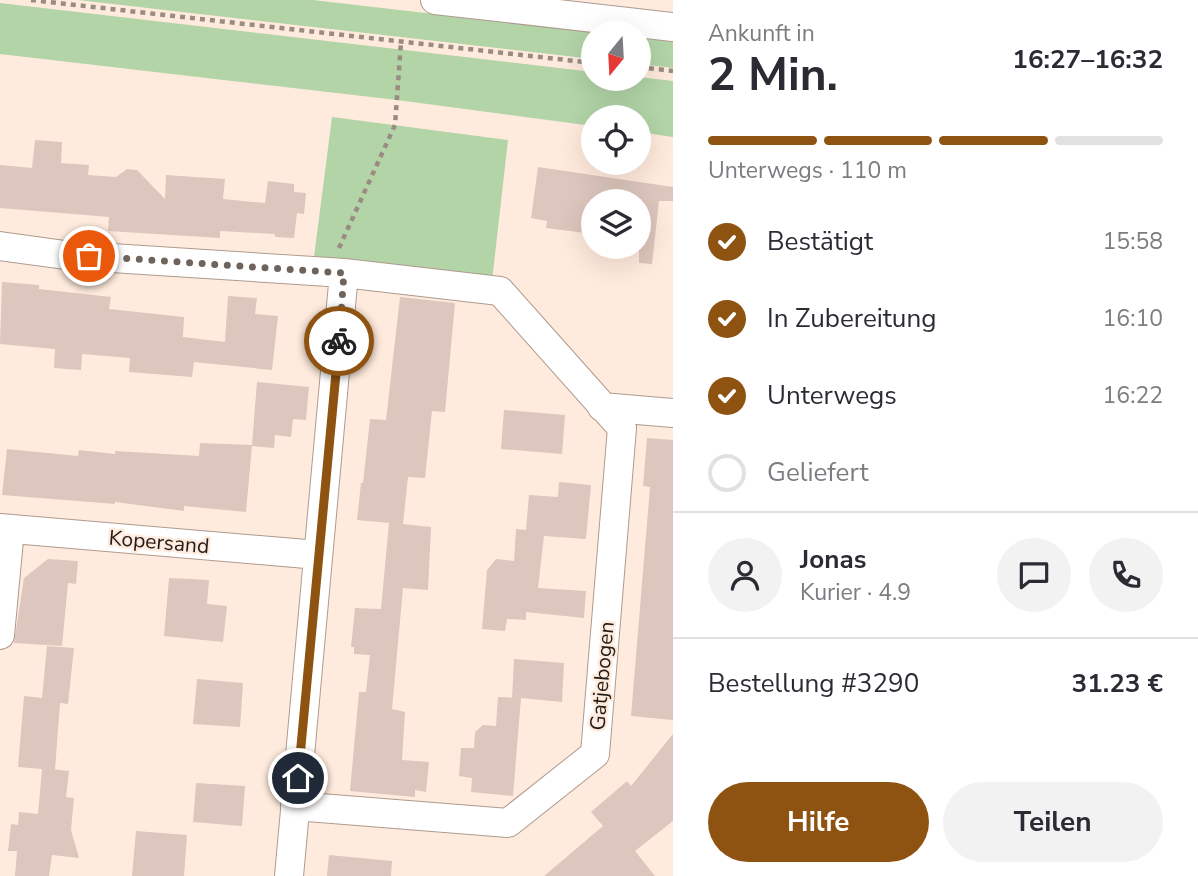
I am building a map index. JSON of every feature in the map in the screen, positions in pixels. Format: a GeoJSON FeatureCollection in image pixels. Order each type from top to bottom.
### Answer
{"type":"FeatureCollection","features":[{"type":"Feature","properties":{"kind":"street"},"geometry":{"type":"LineString","coordinates":[[435,0],[673,27]]}},
{"type":"Feature","properties":{"kind":"street","name":"Gatjebogen"},"geometry":{"type":"LineString","coordinates":[[0,246],[65,255],[338,272],[500,291],[621,428],[595,754],[508,822],[295,806]]}},
{"type":"Feature","properties":{"kind":"street"},"geometry":{"type":"LineString","coordinates":[[289,876],[318,555],[338,272]]}},
{"type":"Feature","properties":{"kind":"street"},"geometry":{"type":"LineString","coordinates":[[602,407],[673,413]]}},
{"type":"Feature","properties":{"kind":"street"},"geometry":{"type":"LineString","coordinates":[[0,635],[5,528]]}},
{"type":"Feature","properties":{"kind":"street","name":"Kopersand"},"geometry":{"type":"LineString","coordinates":[[5,528],[318,555]]}},
{"type":"Feature","properties":{"kind":"path"},"geometry":{"type":"LineString","coordinates":[[31,0],[581,62]]}},
{"type":"Feature","properties":{"kind":"path"},"geometry":{"type":"LineString","coordinates":[[338,272],[334,260],[395,125],[401,42]]}},
{"type":"Feature","properties":{"kind":"path"},"geometry":{"type":"LineString","coordinates":[[651,69],[673,71]]}},
{"type":"Feature","properties":{"kind":"green space"},"geometry":{"type":"Polygon","coordinates":[[[78,0],[313,0],[581,31],[581,58],[78,0]]]}},
{"type":"Feature","properties":{"kind":"green space"},"geometry":{"type":"Polygon","coordinates":[[[0,3],[581,71],[581,91],[651,91],[651,78],[673,81],[673,137],[651,134],[651,105],[581,105],[581,124],[0,54],[0,3]]]}},
{"type":"Feature","properties":{"kind":"green space"},"geometry":{"type":"Polygon","coordinates":[[[651,39],[673,42],[673,68],[651,65],[651,39]]]}},
{"type":"Feature","properties":{"kind":"green space"},"geometry":{"type":"Polygon","coordinates":[[[332,117],[508,140],[492,281],[314,257],[332,117]]]}},
{"type":"Feature","properties":{"kind":"building"},"geometry":{"type":"Polygon","coordinates":[[[35,140],[62,142],[61,163],[89,165],[88,175],[116,177],[127,169],[137,170],[165,199],[166,175],[225,179],[223,199],[265,203],[268,181],[294,184],[294,192],[306,193],[304,214],[297,213],[294,238],[275,237],[275,234],[220,231],[220,238],[108,231],[109,217],[0,208],[0,165],[32,168],[35,140]]]}},
{"type":"Feature","properties":{"kind":"building"},"geometry":{"type":"Polygon","coordinates":[[[538,167],[673,187],[673,201],[659,201],[652,264],[639,263],[639,259],[651,259],[651,189],[581,189],[581,232],[546,228],[547,221],[531,218],[538,167]]]}},
{"type":"Feature","properties":{"kind":"building"},"geometry":{"type":"Polygon","coordinates":[[[2,282],[111,297],[109,309],[184,317],[183,337],[225,342],[228,296],[257,298],[255,314],[278,316],[272,370],[194,362],[192,377],[129,372],[130,358],[82,354],[81,370],[54,368],[55,349],[0,344],[2,282]]]}},
{"type":"Feature","properties":{"kind":"building"},"geometry":{"type":"Polygon","coordinates":[[[400,297],[455,303],[445,412],[432,411],[425,478],[408,477],[403,524],[393,523],[431,527],[428,590],[403,588],[392,709],[405,712],[402,760],[429,762],[426,792],[415,790],[415,797],[350,791],[359,692],[366,692],[370,655],[354,654],[354,647],[351,647],[355,608],[381,609],[389,523],[357,520],[370,419],[386,420],[400,297]]]}},
{"type":"Feature","properties":{"kind":"building"},"geometry":{"type":"Polygon","coordinates":[[[257,382],[309,387],[306,420],[293,419],[291,437],[275,435],[274,448],[252,446],[246,512],[184,506],[184,511],[115,502],[2,495],[7,449],[78,456],[79,450],[115,454],[115,451],[199,456],[200,443],[252,445],[257,382]]]}},
{"type":"Feature","properties":{"kind":"building"},"geometry":{"type":"Polygon","coordinates":[[[504,410],[565,415],[562,454],[501,449],[504,410]]]}},
{"type":"Feature","properties":{"kind":"building"},"geometry":{"type":"Polygon","coordinates":[[[647,438],[673,440],[673,720],[631,716],[650,487],[643,486],[647,438]]]}},
{"type":"Feature","properties":{"kind":"building"},"geometry":{"type":"Polygon","coordinates":[[[559,482],[591,485],[586,539],[544,536],[538,588],[586,591],[584,618],[526,612],[526,620],[507,619],[505,631],[482,629],[487,570],[496,559],[514,561],[516,529],[526,530],[529,495],[558,497],[559,482]]]}},
{"type":"Feature","properties":{"kind":"building"},"geometry":{"type":"Polygon","coordinates":[[[48,559],[78,561],[76,584],[68,583],[62,646],[14,643],[24,578],[48,559]]]}},
{"type":"Feature","properties":{"kind":"building"},"geometry":{"type":"Polygon","coordinates":[[[169,578],[209,580],[207,604],[227,606],[223,642],[164,636],[169,578]]]}},
{"type":"Feature","properties":{"kind":"building"},"geometry":{"type":"Polygon","coordinates":[[[47,646],[74,648],[68,704],[60,703],[55,769],[69,771],[66,797],[74,798],[71,830],[79,858],[52,855],[49,876],[15,876],[17,851],[8,851],[11,824],[18,825],[19,812],[38,814],[42,769],[18,767],[24,696],[42,698],[47,646]]]}},
{"type":"Feature","properties":{"kind":"building"},"geometry":{"type":"Polygon","coordinates":[[[514,659],[564,663],[562,702],[521,698],[513,796],[471,792],[472,778],[459,776],[461,748],[474,748],[475,732],[483,725],[496,726],[498,697],[512,698],[514,659]]]}},
{"type":"Feature","properties":{"kind":"building"},"geometry":{"type":"Polygon","coordinates":[[[197,679],[243,683],[240,727],[193,724],[197,679]]]}},
{"type":"Feature","properties":{"kind":"building"},"geometry":{"type":"Polygon","coordinates":[[[673,734],[673,821],[635,851],[655,876],[544,876],[603,826],[591,812],[627,781],[631,786],[673,734]]]}},
{"type":"Feature","properties":{"kind":"building"},"geometry":{"type":"Polygon","coordinates":[[[196,783],[245,786],[242,826],[193,822],[196,783]]]}},
{"type":"Feature","properties":{"kind":"building"},"geometry":{"type":"Polygon","coordinates":[[[136,831],[187,835],[184,876],[132,876],[136,831]]]}},
{"type":"Feature","properties":{"kind":"building"},"geometry":{"type":"Polygon","coordinates":[[[329,855],[392,861],[391,876],[327,876],[329,855]]]}},
{"type":"Feature","properties":{"kind":"way so far"},"geometry":{"type":"LineString","coordinates":[[89,256],[344,273],[339,341]]}},
{"type":"Feature","properties":{"kind":"route"},"geometry":{"type":"LineString","coordinates":[[298,778],[339,341]]}}]}
